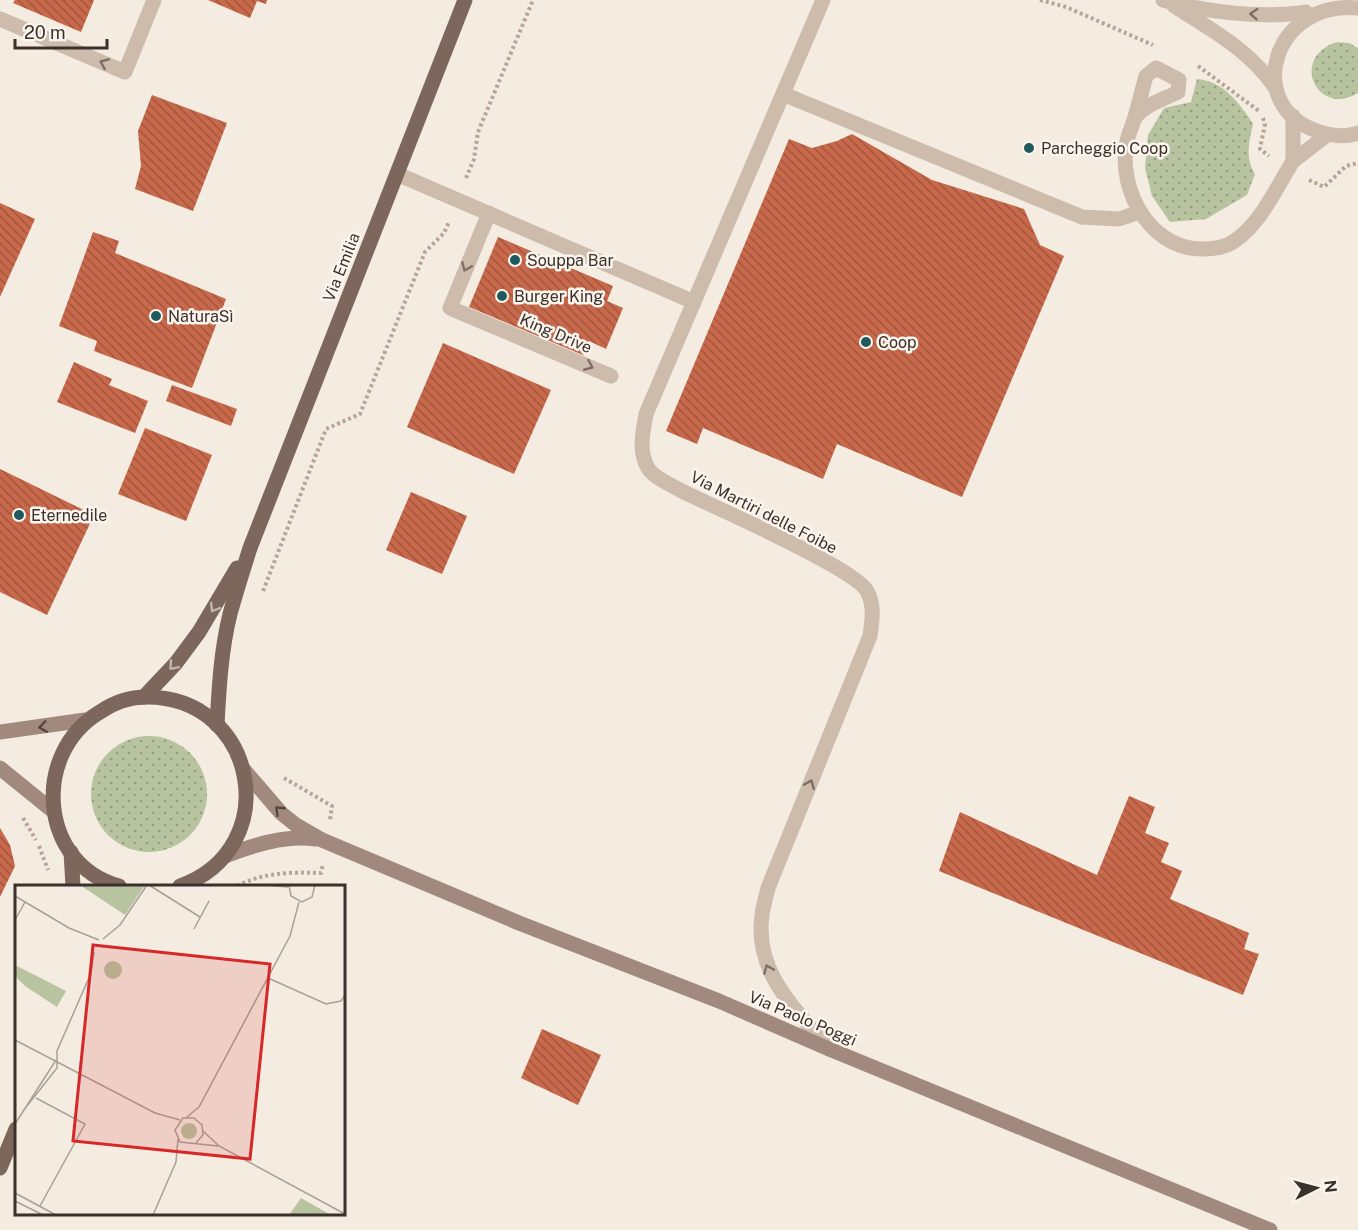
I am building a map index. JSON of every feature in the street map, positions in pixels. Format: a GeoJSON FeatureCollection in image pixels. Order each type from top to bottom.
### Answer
{"type":"FeatureCollection","features":[{"type":"Feature","properties":{"kind":"main road","name":"Via Emilia"},"geometry":{"type":"LineString","coordinates":[[217,725],[224,643],[249,548],[465,0]]}},
{"type":"Feature","properties":{"kind":"main road","name":"Via Emilia"},"geometry":{"type":"LineString","coordinates":[[144,697],[176,663],[199,632],[249,548]]}},
{"type":"Feature","properties":{"kind":"main road"},"geometry":{"type":"LineString","coordinates":[[114,885],[90,872],[71,852],[60,833],[54,811],[52,788],[56,765],[68,740],[85,720],[114,703],[144,697],[164,698],[201,711],[232,743],[244,770],[247,792],[244,814],[237,837],[225,856],[201,877],[182,885]]}},
{"type":"Feature","properties":{"kind":"main road"},"geometry":{"type":"LineString","coordinates":[[0,732],[85,720]]}},
{"type":"Feature","properties":{"kind":"main road"},"geometry":{"type":"LineString","coordinates":[[0,768],[54,811]]}},
{"type":"Feature","properties":{"kind":"main road","name":"Via Paolo Poggi"},"geometry":{"type":"LineString","coordinates":[[244,770],[281,813],[322,840],[519,923],[719,1001],[1261,1228]]}},
{"type":"Feature","properties":{"kind":"main road","name":"Via Paolo Poggi"},"geometry":{"type":"LineString","coordinates":[[225,856],[254,845],[283,839],[302,837],[322,840]]}},
{"type":"Feature","properties":{"kind":"main road"},"geometry":{"type":"LineString","coordinates":[[71,852],[73,885]]}},
{"type":"Feature","properties":{"kind":"main road"},"geometry":{"type":"LineString","coordinates":[[0,1168],[15,1131]]}},
{"type":"Feature","properties":{"kind":"street"},"geometry":{"type":"LineString","coordinates":[[0,19],[125,72],[154,0]]}},
{"type":"Feature","properties":{"kind":"street","name":"Via Martiri delle Foibe"},"geometry":{"type":"LineString","coordinates":[[823,0],[646,414],[641,446],[648,470],[670,485],[809,553],[855,578],[867,591],[873,612],[870,636],[768,888],[762,915],[761,946],[772,978],[829,1049]]}},
{"type":"Feature","properties":{"kind":"street"},"geometry":{"type":"LineString","coordinates":[[1165,1],[1232,13],[1281,16],[1312,11],[1348,0]]}},
{"type":"Feature","properties":{"kind":"street"},"geometry":{"type":"LineString","coordinates":[[1165,1],[1242,52],[1267,75],[1293,116],[1311,129],[1327,135],[1358,134]]}},
{"type":"Feature","properties":{"kind":"street"},"geometry":{"type":"LineString","coordinates":[[1331,6],[1358,8]]}},
{"type":"Feature","properties":{"kind":"street"},"geometry":{"type":"LineString","coordinates":[[1278,93],[1275,78],[1278,51],[1291,27],[1312,11]]}},
{"type":"Feature","properties":{"kind":"street"},"geometry":{"type":"LineString","coordinates":[[783,94],[1082,218],[1119,219],[1140,212]]}},
{"type":"Feature","properties":{"kind":"street"},"geometry":{"type":"LineString","coordinates":[[1290,165],[1293,116]]}},
{"type":"Feature","properties":{"kind":"street"},"geometry":{"type":"LineString","coordinates":[[1135,117],[1126,143],[1125,168],[1140,212],[1155,231],[1177,245],[1191,249],[1215,249],[1232,243],[1245,233],[1269,201],[1290,165],[1327,135]]}},
{"type":"Feature","properties":{"kind":"street"},"geometry":{"type":"LineString","coordinates":[[397,174],[694,302]]}},
{"type":"Feature","properties":{"kind":"street","name":"King Drive"},"geometry":{"type":"LineString","coordinates":[[489,213],[450,308],[611,376]]}},
{"type":"Feature","properties":{"kind":"path"},"geometry":{"type":"LineString","coordinates":[[262,594],[326,429],[360,414],[425,252],[444,233],[474,159],[478,132],[533,0]]}},
{"type":"Feature","properties":{"kind":"path"},"geometry":{"type":"LineString","coordinates":[[1290,165],[1324,187],[1346,166],[1358,163]]}},
{"type":"Feature","properties":{"kind":"path"},"geometry":{"type":"LineString","coordinates":[[283,777],[332,806]]}},
{"type":"Feature","properties":{"kind":"path"},"geometry":{"type":"LineString","coordinates":[[21,814],[37,842],[49,878]]}},
{"type":"Feature","properties":{"kind":"path"},"geometry":{"type":"LineString","coordinates":[[239,885],[249,880],[283,872],[321,873]]}},
{"type":"Feature","properties":{"kind":"green space"},"geometry":{"type":"Polygon","coordinates":[[[1337,42],[1349,43],[1358,48],[1358,93],[1344,99],[1331,98],[1321,92],[1314,83],[1312,72],[1314,60],[1322,50],[1337,42]]]}},
{"type":"Feature","properties":{"kind":"green space"},"geometry":{"type":"Polygon","coordinates":[[[1197,79],[1215,84],[1230,94],[1253,124],[1249,156],[1255,174],[1247,195],[1206,219],[1170,222],[1152,196],[1145,168],[1148,135],[1164,108],[1191,102],[1197,79]]]}},
{"type":"Feature","properties":{"kind":"green space"},"geometry":{"type":"Polygon","coordinates":[[[149,736],[171,741],[190,753],[202,772],[207,794],[202,816],[190,835],[171,847],[149,852],[127,847],[108,835],[96,816],[91,794],[96,772],[108,753],[127,741],[149,736]]]}},
{"type":"Feature","properties":{"kind":"building"},"geometry":{"type":"Polygon","coordinates":[[[15,0],[94,0],[81,32],[13,3],[15,0]]]}},
{"type":"Feature","properties":{"kind":"building"},"geometry":{"type":"Polygon","coordinates":[[[208,0],[267,0],[266,4],[257,1],[250,18],[208,0]]]}},
{"type":"Feature","properties":{"kind":"building"},"geometry":{"type":"Polygon","coordinates":[[[152,95],[227,123],[193,211],[135,189],[141,166],[138,131],[152,95]]]}},
{"type":"Feature","properties":{"kind":"building","name":"Coop"},"geometry":{"type":"Polygon","coordinates":[[[852,134],[932,180],[1024,209],[1040,245],[1064,256],[962,497],[837,444],[823,479],[703,428],[697,444],[666,431],[789,139],[812,148],[852,134]]]}},
{"type":"Feature","properties":{"kind":"building"},"geometry":{"type":"Polygon","coordinates":[[[0,203],[35,219],[0,297],[0,203]]]}},
{"type":"Feature","properties":{"kind":"building"},"geometry":{"type":"Polygon","coordinates":[[[93,232],[119,241],[115,253],[226,299],[192,388],[94,351],[97,341],[59,326],[93,232]]]}},
{"type":"Feature","properties":{"kind":"building"},"geometry":{"type":"Polygon","coordinates":[[[498,237],[613,286],[607,301],[623,308],[606,349],[589,341],[583,355],[469,307],[498,237]]]}},
{"type":"Feature","properties":{"kind":"building"},"geometry":{"type":"Polygon","coordinates":[[[443,343],[551,390],[514,474],[407,427],[443,343]]]}},
{"type":"Feature","properties":{"kind":"building"},"geometry":{"type":"Polygon","coordinates":[[[74,362],[112,379],[109,385],[148,401],[135,433],[57,402],[74,362]]]}},
{"type":"Feature","properties":{"kind":"building"},"geometry":{"type":"Polygon","coordinates":[[[172,385],[237,409],[231,426],[166,401],[172,385]]]}},
{"type":"Feature","properties":{"kind":"building"},"geometry":{"type":"Polygon","coordinates":[[[145,428],[212,455],[186,521],[118,494],[145,428]]]}},
{"type":"Feature","properties":{"kind":"building"},"geometry":{"type":"Polygon","coordinates":[[[0,469],[94,515],[47,615],[0,592],[0,469]]]}},
{"type":"Feature","properties":{"kind":"building"},"geometry":{"type":"Polygon","coordinates":[[[411,492],[467,516],[442,574],[386,550],[411,492]]]}},
{"type":"Feature","properties":{"kind":"building"},"geometry":{"type":"Polygon","coordinates":[[[1129,796],[1155,807],[1145,833],[1169,843],[1161,862],[1182,871],[1170,899],[1249,933],[1244,949],[1259,954],[1243,995],[939,871],[960,812],[1097,875],[1129,796]]]}},
{"type":"Feature","properties":{"kind":"building"},"geometry":{"type":"Polygon","coordinates":[[[0,828],[10,845],[15,866],[0,897],[0,828]]]}},
{"type":"Feature","properties":{"kind":"building"},"geometry":{"type":"Polygon","coordinates":[[[542,1029],[601,1055],[578,1105],[521,1078],[542,1029]]]}},
{"type":"Feature","properties":{"kind":"place","name":"Parcheggio Coop"},"geometry":{"type":"Point","coordinates":[1029,148]}},
{"type":"Feature","properties":{"kind":"place","name":"Souppa Bar"},"geometry":{"type":"Point","coordinates":[515,260]}},
{"type":"Feature","properties":{"kind":"place","name":"Burger King"},"geometry":{"type":"Point","coordinates":[502,296]}},
{"type":"Feature","properties":{"kind":"place","name":"NaturaSì"},"geometry":{"type":"Point","coordinates":[156,316]}},
{"type":"Feature","properties":{"kind":"place","name":"Coop"},"geometry":{"type":"Point","coordinates":[866,342]}},
{"type":"Feature","properties":{"kind":"place","name":"Eternedile"},"geometry":{"type":"Point","coordinates":[19,515]}}]}
